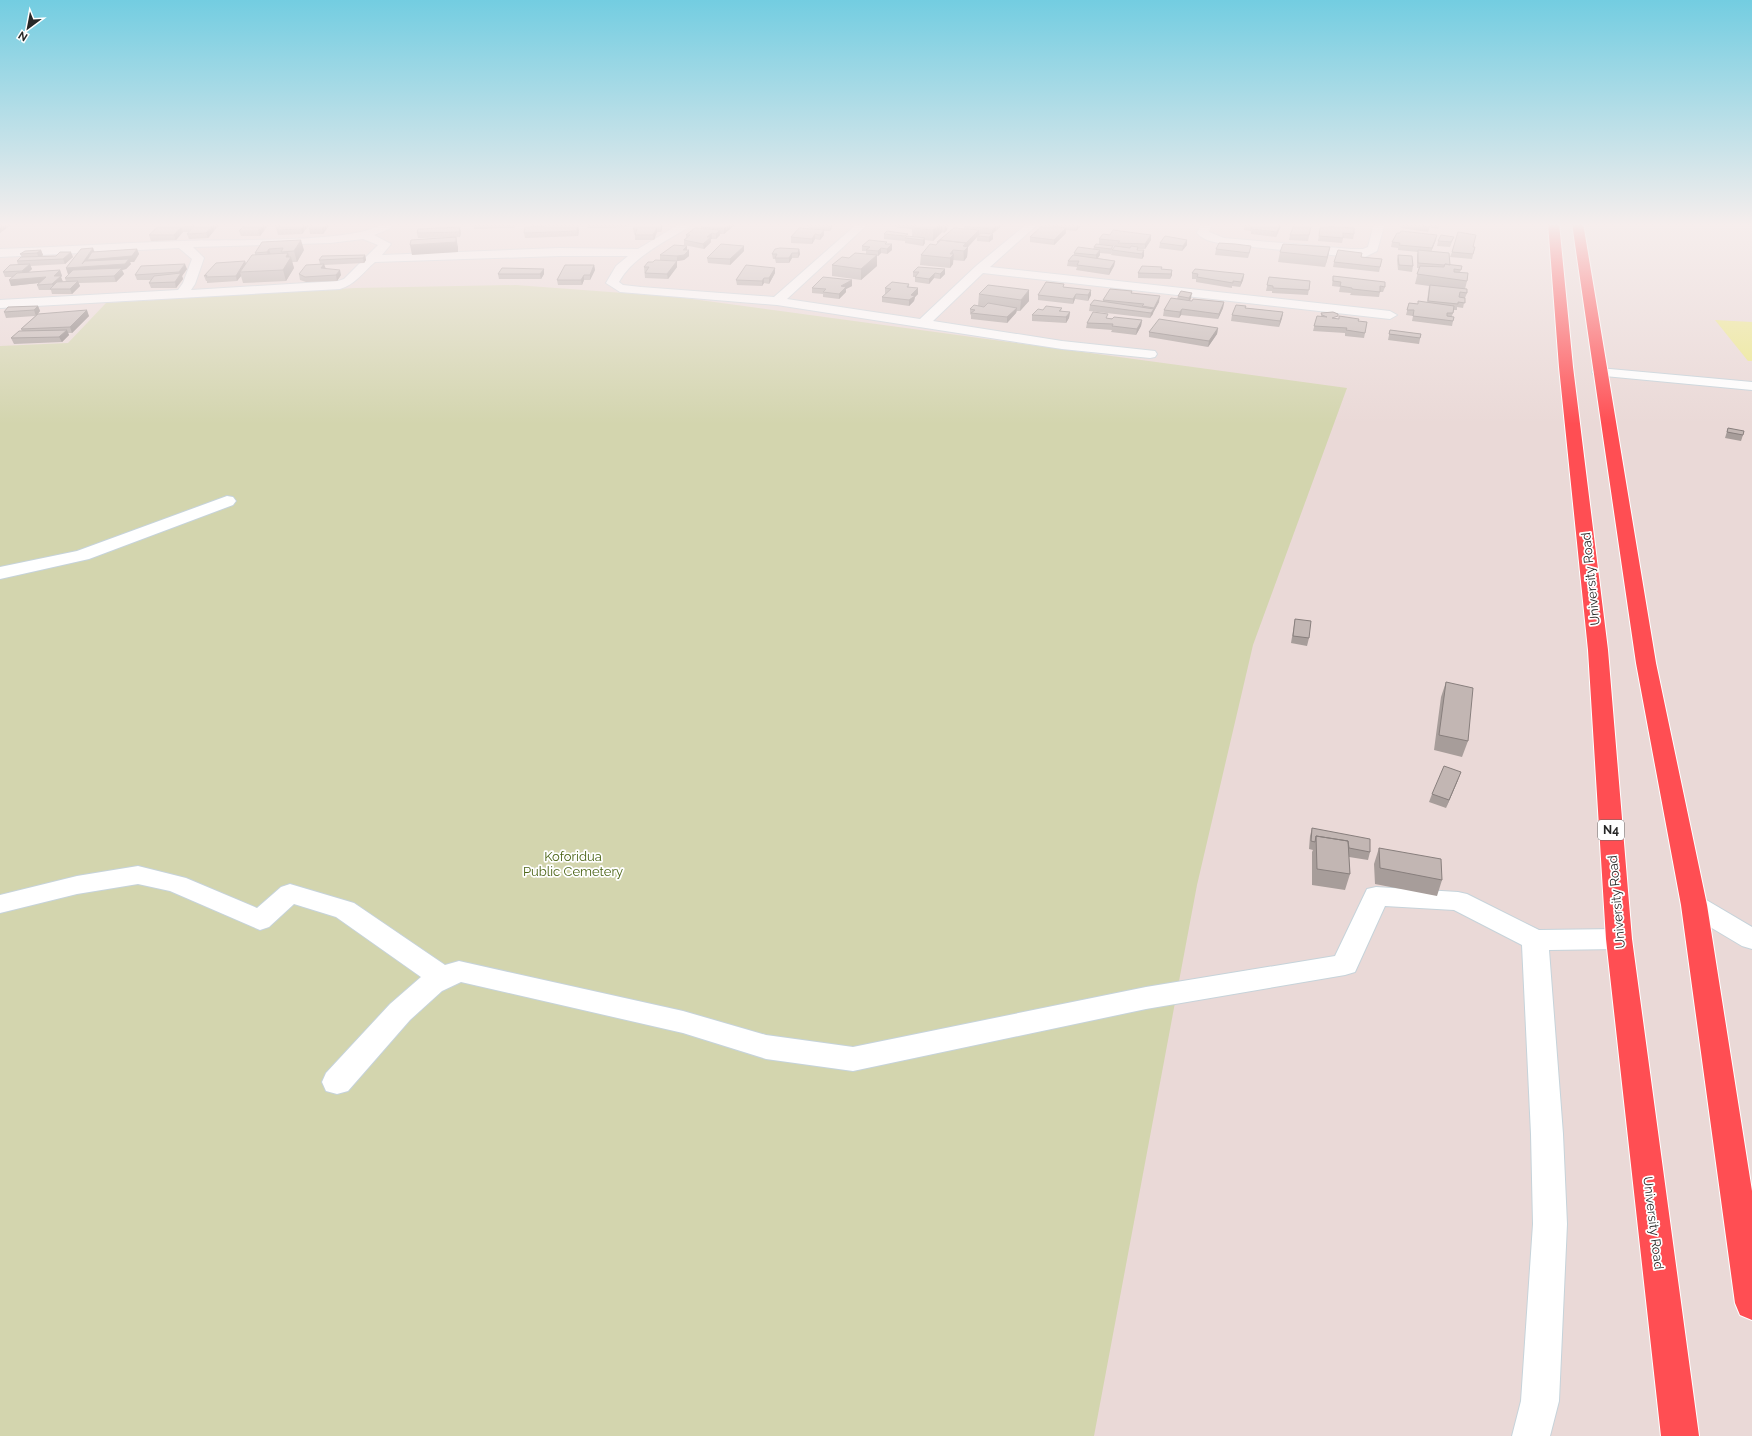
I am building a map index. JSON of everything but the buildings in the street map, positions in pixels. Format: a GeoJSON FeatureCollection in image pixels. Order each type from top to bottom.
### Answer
{"type":"FeatureCollection","features":[{"type":"Feature","properties":{"kind":"highway","name":"University Road"},"geometry":{"type":"LineString","coordinates":[[1559,290],[1566,366],[1598,650],[1619,939],[1680,1436]]}},
{"type":"Feature","properties":{"kind":"highway"},"geometry":{"type":"LineString","coordinates":[[1587,290],[1646,663],[1694,905],[1752,1303]]}},
{"type":"Feature","properties":{"kind":"street"},"geometry":{"type":"LineString","coordinates":[[0,304],[255,290]]}},
{"type":"Feature","properties":{"kind":"street"},"geometry":{"type":"LineString","coordinates":[[634,290],[777,301],[1062,345],[1150,354]]}},
{"type":"Feature","properties":{"kind":"street"},"geometry":{"type":"LineString","coordinates":[[777,301],[789,290]]}},
{"type":"Feature","properties":{"kind":"street"},"geometry":{"type":"LineString","coordinates":[[923,323],[958,290]]}},
{"type":"Feature","properties":{"kind":"street"},"geometry":{"type":"LineString","coordinates":[[1163,290],[1390,316]]}},
{"type":"Feature","properties":{"kind":"street"},"geometry":{"type":"LineString","coordinates":[[1599,372],[1752,386]]}},
{"type":"Feature","properties":{"kind":"street"},"geometry":{"type":"LineString","coordinates":[[0,573],[82,555],[227,501]]}},
{"type":"Feature","properties":{"kind":"street"},"geometry":{"type":"LineString","coordinates":[[0,904],[77,885],[138,875],[177,884],[260,920],[290,893],[345,910],[443,978]]}},
{"type":"Feature","properties":{"kind":"street"},"geometry":{"type":"LineString","coordinates":[[337,1082],[400,1012],[432,983],[459,971],[683,1022],[766,1047],[853,1059],[1146,998],[1345,964],[1376,896],[1458,901],[1535,940],[1619,939]]}},
{"type":"Feature","properties":{"kind":"street"},"geometry":{"type":"LineString","coordinates":[[1694,905],[1752,939]]}},
{"type":"Feature","properties":{"kind":"street"},"geometry":{"type":"LineString","coordinates":[[1531,1436],[1540,1401],[1550,1224],[1547,1134],[1535,940]]}},
{"type":"Feature","properties":{"kind":"green space","name":"Koforidua Public Cemetery"},"geometry":{"type":"Polygon","coordinates":[[[322,290],[583,290],[677,297],[1347,388],[1253,645],[1197,885],[1094,1436],[0,1436],[0,346],[68,343],[106,303],[322,290]]]}},
{"type":"Feature","properties":{"kind":"shaded area"},"geometry":{"type":"Polygon","coordinates":[[[1715,320],[1752,322],[1752,361],[1748,361],[1715,320]]]}}]}
